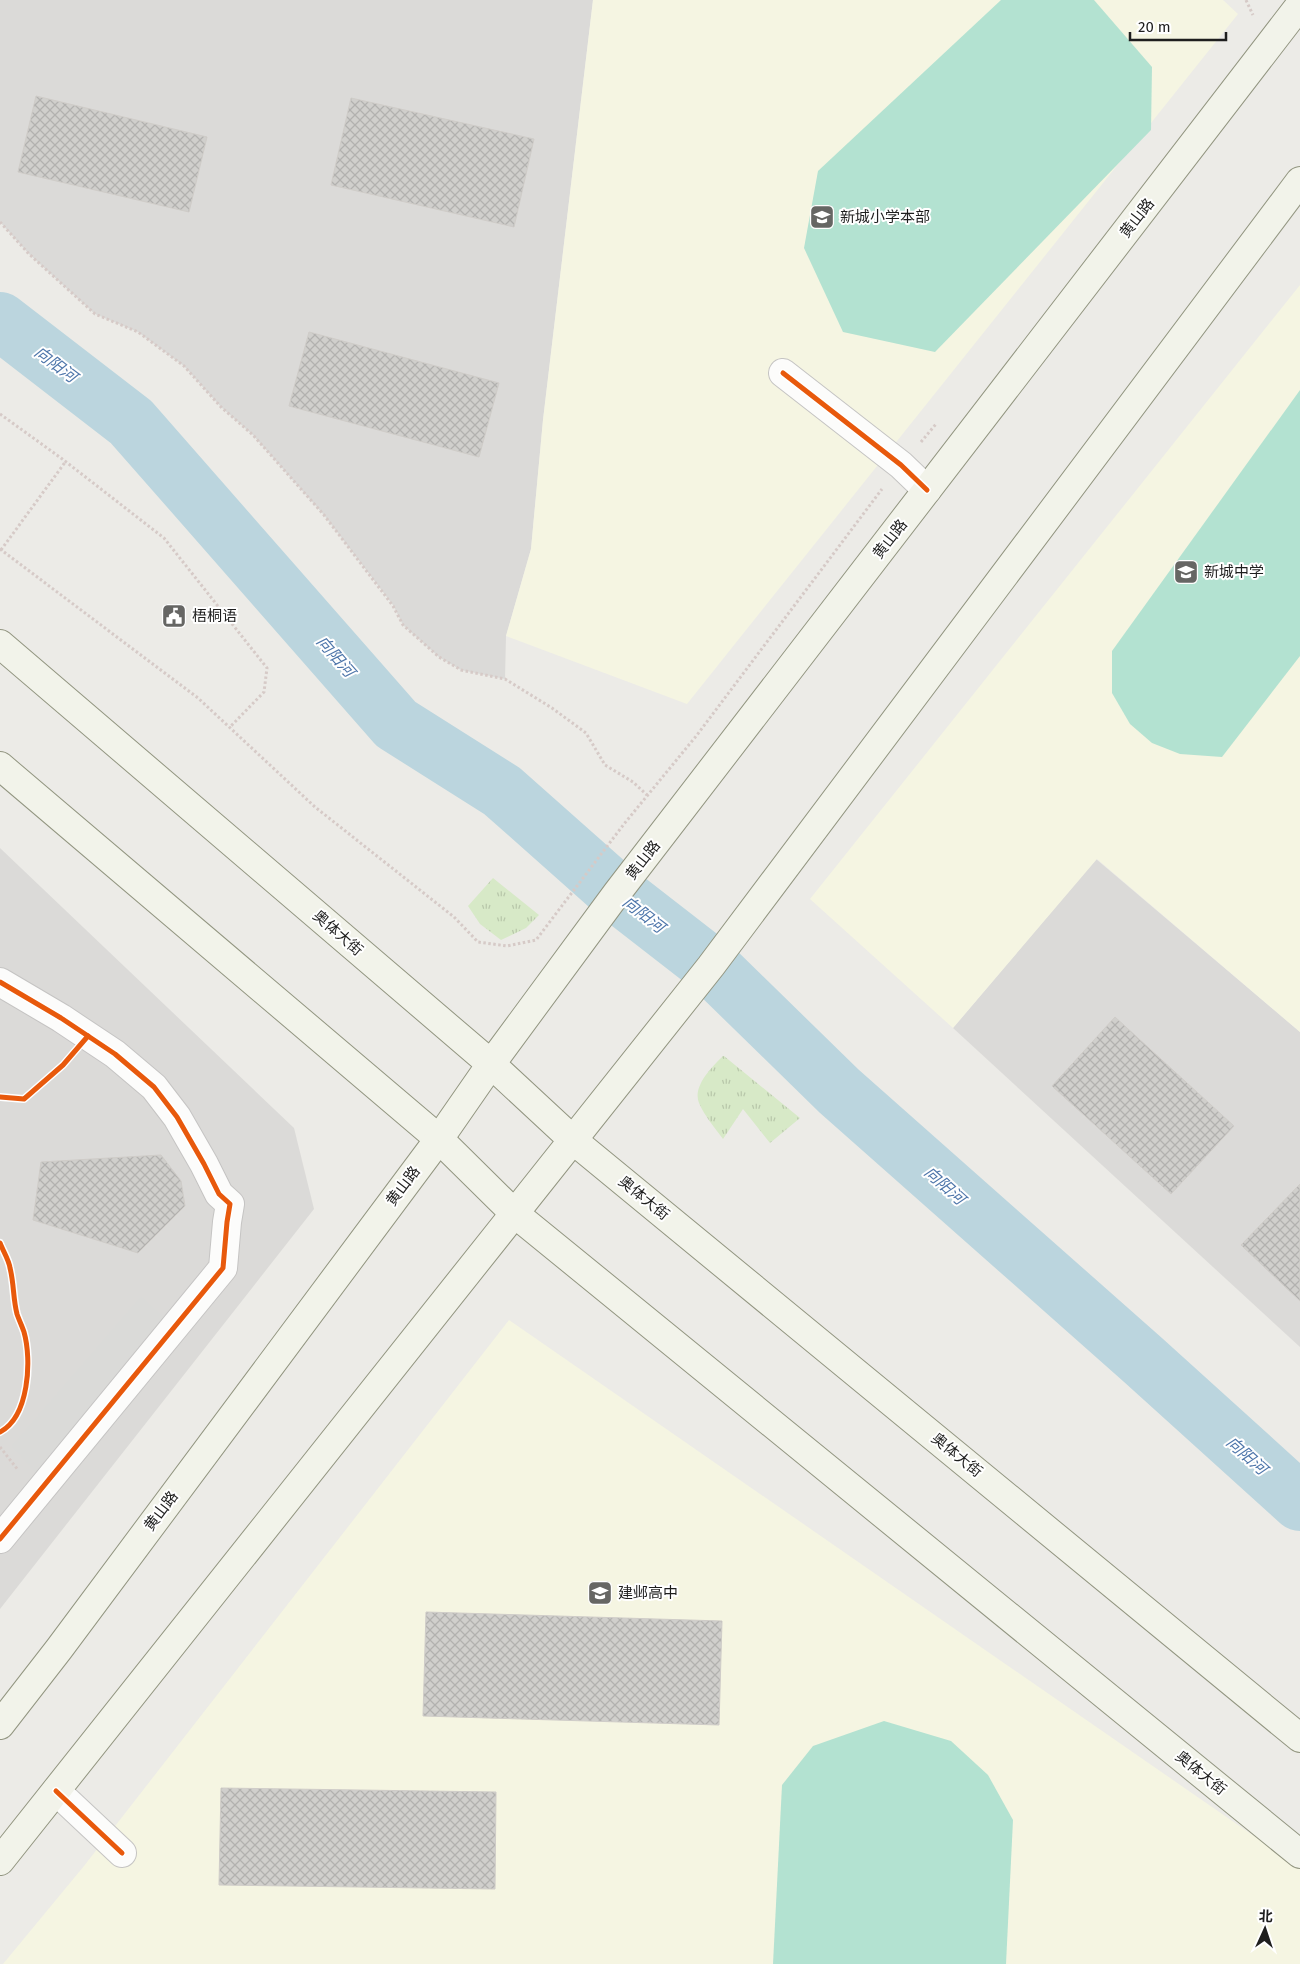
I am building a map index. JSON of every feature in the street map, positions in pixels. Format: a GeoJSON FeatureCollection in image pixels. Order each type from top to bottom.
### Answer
{"type":"FeatureCollection","features":[{"type":"Feature","properties":{"kind":"main road","name":"黄山路"},"geometry":{"type":"LineString","coordinates":[[0,1725],[59,1649],[438,1139],[617,893],[1300,5]]}},
{"type":"Feature","properties":{"kind":"main road"},"geometry":{"type":"LineString","coordinates":[[0,1862],[711,966],[1300,181]]}},
{"type":"Feature","properties":{"kind":"main road","name":"奥体大街"},"geometry":{"type":"LineString","coordinates":[[0,644],[491,1064],[574,1141],[1300,1738]]}},
{"type":"Feature","properties":{"kind":"main road","name":"奥体大街"},"geometry":{"type":"LineString","coordinates":[[0,766],[438,1139],[514,1213],[1300,1854]]}},
{"type":"Feature","properties":{"kind":"street"},"geometry":{"type":"LineString","coordinates":[[783,373],[901,464],[927,490]]}},
{"type":"Feature","properties":{"kind":"street"},"geometry":{"type":"LineString","coordinates":[[0,982],[61,1018],[115,1054],[154,1087],[177,1117],[219,1194],[230,1204],[223,1268],[4,1529]]}},
{"type":"Feature","properties":{"kind":"street"},"geometry":{"type":"LineString","coordinates":[[56,1791],[122,1853]]}},
{"type":"Feature","properties":{"kind":"path"},"geometry":{"type":"LineString","coordinates":[[0,222],[29,254],[95,314],[138,332],[184,366],[221,407],[252,435],[324,516],[393,606],[403,625],[439,657],[461,670],[505,679],[552,708],[586,733],[606,765],[633,782],[648,796]]}},
{"type":"Feature","properties":{"kind":"path"},"geometry":{"type":"LineString","coordinates":[[0,414],[66,461],[164,538],[267,668],[264,692],[230,727]]}},
{"type":"Feature","properties":{"kind":"path"},"geometry":{"type":"LineString","coordinates":[[66,461],[0,549],[198,698],[315,807],[454,917],[478,942],[507,946],[536,940],[624,824]]}},
{"type":"Feature","properties":{"kind":"shaded area"},"geometry":{"type":"Polygon","coordinates":[[[0,0],[593,0],[543,420],[531,549],[506,636],[505,679],[461,670],[439,657],[403,625],[393,605],[324,515],[253,435],[221,407],[184,366],[138,332],[95,314],[29,254],[0,222],[0,0]]]}},
{"type":"Feature","properties":{"kind":"shaded area","name":"新城小学本部"},"geometry":{"type":"Polygon","coordinates":[[[593,0],[1223,0],[1238,14],[687,704],[506,636],[531,549],[543,420],[593,0]]]}},
{"type":"Feature","properties":{"kind":"shaded area","name":"新城中学"},"geometry":{"type":"Polygon","coordinates":[[[1300,285],[1300,1032],[1097,859],[953,1028],[810,899],[1300,285]]]}},
{"type":"Feature","properties":{"kind":"shaded area"},"geometry":{"type":"Polygon","coordinates":[[[0,848],[294,1128],[314,1209],[0,1609],[0,848]]]}},
{"type":"Feature","properties":{"kind":"shaded area"},"geometry":{"type":"Polygon","coordinates":[[[1096,859],[1300,1032],[1300,1347],[953,1028],[1096,859]]]}},
{"type":"Feature","properties":{"kind":"shaded area"},"geometry":{"type":"Polygon","coordinates":[[[141,1297],[167,1321],[39,1476],[12,1446],[141,1297]]]}},
{"type":"Feature","properties":{"kind":"shaded area","name":"建邺高中"},"geometry":{"type":"Polygon","coordinates":[[[509,1320],[1300,1868],[1300,1964],[3,1964],[84,1866],[509,1320]]]}},
{"type":"Feature","properties":{"kind":"green space"},"geometry":{"type":"Polygon","coordinates":[[[1001,0],[1094,0],[1152,67],[1151,130],[935,352],[843,332],[804,248],[818,171],[1001,0]]]}},
{"type":"Feature","properties":{"kind":"green space"},"geometry":{"type":"Polygon","coordinates":[[[1300,390],[1300,656],[1222,757],[1180,754],[1152,743],[1130,724],[1112,693],[1112,651],[1300,390]]]}},
{"type":"Feature","properties":{"kind":"green space"},"geometry":{"type":"Polygon","coordinates":[[[493,878],[539,915],[526,928],[501,940],[480,924],[468,906],[493,878]]]}},
{"type":"Feature","properties":{"kind":"green space"},"geometry":{"type":"Polygon","coordinates":[[[723,1056],[800,1118],[770,1143],[743,1109],[723,1139],[701,1108],[698,1090],[709,1071],[723,1056]]]}},
{"type":"Feature","properties":{"kind":"green space"},"geometry":{"type":"Polygon","coordinates":[[[884,1721],[951,1741],[988,1775],[1013,1820],[1006,1964],[773,1964],[782,1785],[813,1746],[884,1721]]]}},
{"type":"Feature","properties":{"kind":"building"},"geometry":{"type":"Polygon","coordinates":[[[36,96],[207,137],[189,212],[18,172],[36,96]]]}},
{"type":"Feature","properties":{"kind":"building"},"geometry":{"type":"Polygon","coordinates":[[[351,98],[534,139],[514,227],[331,185],[351,98]]]}},
{"type":"Feature","properties":{"kind":"building"},"geometry":{"type":"Polygon","coordinates":[[[309,332],[499,383],[479,457],[289,406],[309,332]]]}},
{"type":"Feature","properties":{"kind":"building"},"geometry":{"type":"Polygon","coordinates":[[[1115,1017],[1234,1126],[1171,1194],[1052,1086],[1115,1017]]]}},
{"type":"Feature","properties":{"kind":"building"},"geometry":{"type":"Polygon","coordinates":[[[161,1155],[181,1181],[185,1206],[138,1253],[33,1220],[41,1162],[161,1155]]]}},
{"type":"Feature","properties":{"kind":"building"},"geometry":{"type":"Polygon","coordinates":[[[1300,1184],[1300,1301],[1241,1245],[1300,1184]]]}},
{"type":"Feature","properties":{"kind":"building"},"geometry":{"type":"Polygon","coordinates":[[[426,1612],[722,1621],[719,1725],[423,1716],[426,1612]]]}},
{"type":"Feature","properties":{"kind":"building"},"geometry":{"type":"Polygon","coordinates":[[[221,1788],[496,1792],[495,1889],[219,1885],[221,1788]]]}},
{"type":"Feature","properties":{"kind":"waterway","name":"向阳河"},"geometry":{"type":"LineString","coordinates":[[0,321],[131,422],[396,724],[502,791],[617,893],[711,966],[839,1091],[1143,1360],[1300,1502]]}},
{"type":"Feature","properties":{"kind":"cycle path"},"geometry":{"type":"LineString","coordinates":[[783,373],[901,465],[927,490]]}},
{"type":"Feature","properties":{"kind":"cycle path"},"geometry":{"type":"LineString","coordinates":[[0,982],[61,1018],[115,1054],[154,1087],[177,1117],[219,1194],[230,1204],[223,1268],[0,1539]]}},
{"type":"Feature","properties":{"kind":"cycle path"},"geometry":{"type":"LineString","coordinates":[[0,1097],[24,1099],[63,1065],[88,1036]]}},
{"type":"Feature","properties":{"kind":"cycle path"},"geometry":{"type":"LineString","coordinates":[[0,1243],[9,1265],[17,1314],[24,1332],[28,1357],[26,1387],[22,1401],[10,1425],[0,1432]]}},
{"type":"Feature","properties":{"kind":"cycle path"},"geometry":{"type":"LineString","coordinates":[[56,1791],[122,1853]]}},
{"type":"Feature","properties":{"kind":"place","name":"新城小学本部"},"geometry":{"type":"Point","coordinates":[822,217]}},
{"type":"Feature","properties":{"kind":"place","name":"新城中学"},"geometry":{"type":"Point","coordinates":[1186,572]}},
{"type":"Feature","properties":{"kind":"place","name":"梧桐语"},"geometry":{"type":"Point","coordinates":[174,616]}},
{"type":"Feature","properties":{"kind":"place","name":"建邺高中"},"geometry":{"type":"Point","coordinates":[600,1593]}}]}
